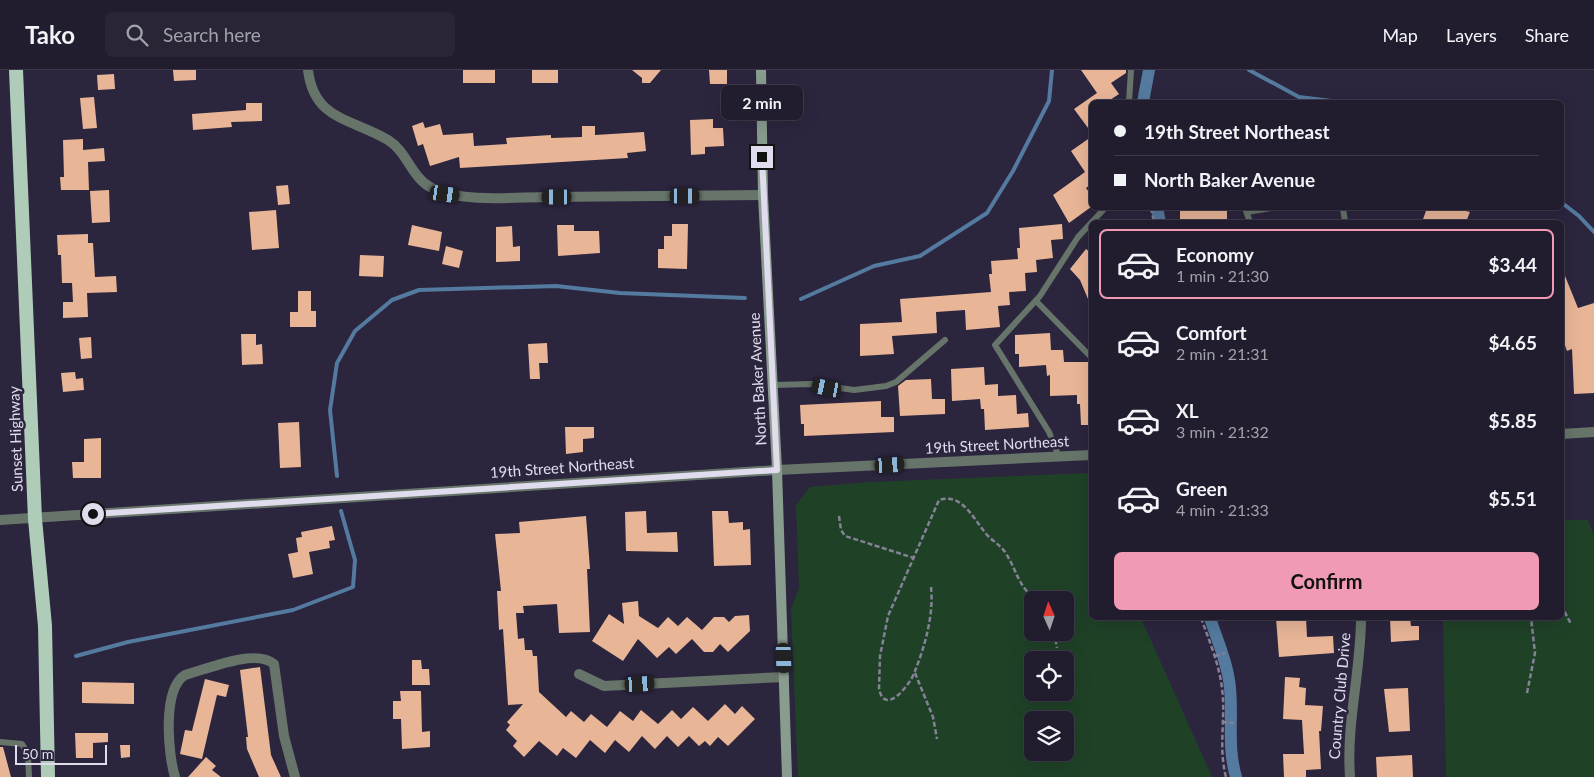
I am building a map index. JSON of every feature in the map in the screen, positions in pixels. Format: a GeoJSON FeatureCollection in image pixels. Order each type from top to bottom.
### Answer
{"type":"FeatureCollection","features":[{"type":"Feature","properties":{"kind":"highway","name":"Sunset Highway"},"geometry":{"type":"LineString","coordinates":[[16,70],[35,518],[44,626],[48,777]]}},
{"type":"Feature","properties":{"kind":"main road","name":"North Baker Avenue"},"geometry":{"type":"LineString","coordinates":[[761,70],[762,195],[777,470],[787,777]]}},
{"type":"Feature","properties":{"kind":"street"},"geometry":{"type":"LineString","coordinates":[[308,70],[315,96],[325,110],[389,141],[421,181],[445,194],[464,196],[762,195]]}},
{"type":"Feature","properties":{"kind":"street"},"geometry":{"type":"LineString","coordinates":[[1564,434],[1594,432]]}},
{"type":"Feature","properties":{"kind":"street","name":"19th Street Northeast"},"geometry":{"type":"LineString","coordinates":[[0,520],[777,470],[1089,455]]}},
{"type":"Feature","properties":{"kind":"street","name":"Country Club Drive"},"geometry":{"type":"LineString","coordinates":[[1350,777],[1349,733],[1362,620]]}},
{"type":"Feature","properties":{"kind":"street"},"geometry":{"type":"LineString","coordinates":[[175,777],[168,750],[173,691],[178,680],[185,675],[244,657],[267,658],[274,664],[284,736],[295,777]]}},
{"type":"Feature","properties":{"kind":"street"},"geometry":{"type":"LineString","coordinates":[[579,674],[604,686],[784,677]]}},
{"type":"Feature","properties":{"kind":"lane"},"geometry":{"type":"LineString","coordinates":[[1129,100],[1131,70]]}},
{"type":"Feature","properties":{"kind":"lane"},"geometry":{"type":"LineString","coordinates":[[1094,220],[1103,210]]}},
{"type":"Feature","properties":{"kind":"lane"},"geometry":{"type":"LineString","coordinates":[[1058,457],[1049,432],[995,344],[1036,301],[1078,237],[1089,225]]}},
{"type":"Feature","properties":{"kind":"lane"},"geometry":{"type":"LineString","coordinates":[[1036,301],[1089,355]]}},
{"type":"Feature","properties":{"kind":"lane"},"geometry":{"type":"LineString","coordinates":[[773,384],[811,384],[854,390],[886,386],[896,382],[945,340]]}},
{"type":"Feature","properties":{"kind":"lane"},"geometry":{"type":"LineString","coordinates":[[0,742],[22,744],[28,754],[29,777]]}},
{"type":"Feature","properties":{"kind":"path"},"geometry":{"type":"LineString","coordinates":[[931,588],[933,603],[914,674],[895,697],[890,700],[884,700],[880,696],[880,656],[883,631],[939,500],[952,499],[962,504],[1000,545],[1018,580],[1028,591]]}},
{"type":"Feature","properties":{"kind":"path"},"geometry":{"type":"LineString","coordinates":[[839,516],[841,530],[845,536],[914,558]]}},
{"type":"Feature","properties":{"kind":"path"},"geometry":{"type":"LineString","coordinates":[[1564,611],[1571,624]]}},
{"type":"Feature","properties":{"kind":"path"},"geometry":{"type":"LineString","coordinates":[[1202,620],[1217,655],[1222,688],[1221,750],[1226,777]]}},
{"type":"Feature","properties":{"kind":"path"},"geometry":{"type":"LineString","coordinates":[[1528,693],[1535,653],[1531,620]]}},
{"type":"Feature","properties":{"kind":"path"},"geometry":{"type":"LineString","coordinates":[[1056,641],[1057,648]]}},
{"type":"Feature","properties":{"kind":"path"},"geometry":{"type":"LineString","coordinates":[[1217,655],[1225,653]]}},
{"type":"Feature","properties":{"kind":"path"},"geometry":{"type":"LineString","coordinates":[[914,674],[933,717],[937,739]]}},
{"type":"Feature","properties":{"kind":"path"},"geometry":{"type":"LineString","coordinates":[[1222,722],[1234,723]]}},
{"type":"Feature","properties":{"kind":"green space"},"geometry":{"type":"Polygon","coordinates":[[[1089,473],[1089,620],[1142,620],[1212,777],[798,777],[791,609],[799,588],[796,505],[810,487],[871,482],[1089,473]]]}},
{"type":"Feature","properties":{"kind":"green space"},"geometry":{"type":"Polygon","coordinates":[[[1564,520],[1588,520],[1594,536],[1594,777],[1446,777],[1443,620],[1564,620],[1564,520]]]}},
{"type":"Feature","properties":{"kind":"building"},"geometry":{"type":"Polygon","coordinates":[[[173,70],[196,70],[196,80],[174,81],[173,70]]]}},
{"type":"Feature","properties":{"kind":"building"},"geometry":{"type":"Polygon","coordinates":[[[463,70],[495,70],[495,83],[463,83],[463,70]]]}},
{"type":"Feature","properties":{"kind":"building"},"geometry":{"type":"Polygon","coordinates":[[[532,70],[558,70],[558,83],[532,83],[532,70]]]}},
{"type":"Feature","properties":{"kind":"building"},"geometry":{"type":"Polygon","coordinates":[[[632,70],[661,70],[650,83],[642,83],[642,78],[632,70]]]}},
{"type":"Feature","properties":{"kind":"building"},"geometry":{"type":"Polygon","coordinates":[[[709,70],[727,70],[727,84],[710,84],[709,70]]]}},
{"type":"Feature","properties":{"kind":"building"},"geometry":{"type":"Polygon","coordinates":[[[1081,70],[1126,70],[1126,73],[1111,83],[1119,94],[1110,100],[1089,100],[1089,129],[1074,109],[1097,93],[1081,70]]]}},
{"type":"Feature","properties":{"kind":"building"},"geometry":{"type":"Polygon","coordinates":[[[114,74],[115,89],[98,90],[97,75],[114,74]]]}},
{"type":"Feature","properties":{"kind":"building"},"geometry":{"type":"Polygon","coordinates":[[[94,97],[97,128],[83,129],[80,98],[94,97]]]}},
{"type":"Feature","properties":{"kind":"building"},"geometry":{"type":"Polygon","coordinates":[[[246,103],[262,103],[262,121],[231,122],[232,127],[193,130],[192,114],[246,110],[246,103]]]}},
{"type":"Feature","properties":{"kind":"building"},"geometry":{"type":"Polygon","coordinates":[[[713,119],[713,128],[723,128],[724,146],[705,147],[705,154],[691,155],[690,120],[713,119]]]}},
{"type":"Feature","properties":{"kind":"building"},"geometry":{"type":"Polygon","coordinates":[[[423,122],[425,128],[440,124],[443,135],[473,133],[474,146],[507,144],[506,138],[551,135],[551,138],[582,137],[582,126],[595,126],[595,135],[644,132],[646,151],[627,153],[628,158],[460,168],[459,157],[430,166],[423,144],[418,146],[412,126],[423,122]]]}},
{"type":"Feature","properties":{"kind":"building"},"geometry":{"type":"Polygon","coordinates":[[[1089,138],[1089,186],[1086,188],[1089,192],[1089,208],[1069,223],[1053,195],[1085,172],[1071,151],[1089,138]]]}},
{"type":"Feature","properties":{"kind":"building"},"geometry":{"type":"Polygon","coordinates":[[[83,139],[83,150],[104,148],[105,161],[88,162],[89,190],[61,190],[60,177],[64,177],[63,140],[83,139]]]}},
{"type":"Feature","properties":{"kind":"building"},"geometry":{"type":"Polygon","coordinates":[[[288,185],[290,204],[278,205],[276,186],[288,185]]]}},
{"type":"Feature","properties":{"kind":"building"},"geometry":{"type":"Polygon","coordinates":[[[109,190],[110,222],[92,223],[90,191],[109,190]]]}},
{"type":"Feature","properties":{"kind":"building"},"geometry":{"type":"Polygon","coordinates":[[[276,210],[279,248],[252,250],[249,212],[276,210]]]}},
{"type":"Feature","properties":{"kind":"building"},"geometry":{"type":"Polygon","coordinates":[[[1180,210],[1227,210],[1227,220],[1180,220],[1180,210]]]}},
{"type":"Feature","properties":{"kind":"building"},"geometry":{"type":"Polygon","coordinates":[[[1426,210],[1466,210],[1470,212],[1467,220],[1423,220],[1426,210]]]}},
{"type":"Feature","properties":{"kind":"building"},"geometry":{"type":"Polygon","coordinates":[[[672,224],[688,224],[687,269],[658,268],[658,249],[664,249],[664,236],[672,236],[672,224]]]}},
{"type":"Feature","properties":{"kind":"building"},"geometry":{"type":"Polygon","coordinates":[[[1062,224],[1063,239],[1051,240],[1053,258],[1036,260],[1037,272],[1025,273],[1026,291],[1009,292],[1010,305],[998,306],[1000,327],[966,330],[965,310],[936,312],[937,333],[892,336],[894,354],[860,356],[860,324],[902,322],[900,299],[991,292],[989,274],[992,274],[991,261],[1018,259],[1017,248],[1020,248],[1019,228],[1062,224]]]}},
{"type":"Feature","properties":{"kind":"building"},"geometry":{"type":"Polygon","coordinates":[[[412,225],[442,232],[439,251],[408,245],[412,225]]]}},
{"type":"Feature","properties":{"kind":"building"},"geometry":{"type":"Polygon","coordinates":[[[557,225],[574,225],[574,231],[599,231],[600,253],[558,256],[557,225]]]}},
{"type":"Feature","properties":{"kind":"building"},"geometry":{"type":"Polygon","coordinates":[[[512,226],[513,247],[520,246],[520,261],[496,262],[496,227],[512,226]]]}},
{"type":"Feature","properties":{"kind":"building"},"geometry":{"type":"Polygon","coordinates":[[[88,234],[88,243],[93,243],[95,277],[116,276],[117,292],[87,293],[88,317],[63,318],[63,302],[73,302],[72,283],[62,283],[61,255],[58,255],[57,235],[88,234]]]}},
{"type":"Feature","properties":{"kind":"building"},"geometry":{"type":"Polygon","coordinates":[[[446,246],[463,251],[459,268],[442,264],[446,246]]]}},
{"type":"Feature","properties":{"kind":"building"},"geometry":{"type":"Polygon","coordinates":[[[1086,249],[1089,251],[1089,301],[1080,280],[1070,269],[1086,249]]]}},
{"type":"Feature","properties":{"kind":"building"},"geometry":{"type":"Polygon","coordinates":[[[360,255],[384,256],[383,277],[359,276],[360,255]]]}},
{"type":"Feature","properties":{"kind":"building"},"geometry":{"type":"Polygon","coordinates":[[[1564,273],[1578,308],[1594,303],[1594,393],[1574,394],[1572,349],[1567,351],[1564,342],[1564,273]]]}},
{"type":"Feature","properties":{"kind":"building"},"geometry":{"type":"Polygon","coordinates":[[[298,291],[311,291],[311,311],[316,311],[316,327],[290,327],[290,312],[298,312],[298,291]]]}},
{"type":"Feature","properties":{"kind":"building"},"geometry":{"type":"Polygon","coordinates":[[[1050,333],[1051,350],[1063,350],[1064,362],[1089,362],[1089,425],[1081,425],[1080,404],[1077,404],[1077,395],[1050,396],[1050,375],[1047,376],[1046,365],[1019,367],[1019,354],[1015,354],[1015,335],[1050,333]]]}},
{"type":"Feature","properties":{"kind":"building"},"geometry":{"type":"Polygon","coordinates":[[[241,334],[256,334],[256,345],[262,344],[263,364],[242,365],[241,334]]]}},
{"type":"Feature","properties":{"kind":"building"},"geometry":{"type":"Polygon","coordinates":[[[91,337],[92,358],[81,359],[79,338],[91,337]]]}},
{"type":"Feature","properties":{"kind":"building"},"geometry":{"type":"Polygon","coordinates":[[[547,343],[548,363],[539,363],[540,379],[530,379],[528,344],[547,343]]]}},
{"type":"Feature","properties":{"kind":"building"},"geometry":{"type":"Polygon","coordinates":[[[984,367],[985,385],[998,384],[998,396],[1016,395],[1017,414],[1028,413],[1029,427],[985,430],[984,409],[981,409],[980,399],[952,401],[951,369],[984,367]]]}},
{"type":"Feature","properties":{"kind":"building"},"geometry":{"type":"Polygon","coordinates":[[[75,372],[76,379],[83,378],[84,390],[63,392],[61,373],[75,372]]]}},
{"type":"Feature","properties":{"kind":"building"},"geometry":{"type":"Polygon","coordinates":[[[931,379],[932,399],[945,399],[945,414],[900,416],[898,386],[906,380],[931,379]]]}},
{"type":"Feature","properties":{"kind":"building"},"geometry":{"type":"Polygon","coordinates":[[[881,401],[881,417],[894,417],[894,432],[804,436],[804,424],[801,424],[800,405],[881,401]]]}},
{"type":"Feature","properties":{"kind":"building"},"geometry":{"type":"Polygon","coordinates":[[[299,422],[301,467],[280,468],[278,423],[299,422]]]}},
{"type":"Feature","properties":{"kind":"building"},"geometry":{"type":"Polygon","coordinates":[[[565,427],[594,427],[594,438],[583,439],[583,452],[566,454],[565,427]]]}},
{"type":"Feature","properties":{"kind":"building"},"geometry":{"type":"Polygon","coordinates":[[[101,438],[101,478],[73,478],[72,462],[84,462],[84,439],[101,438]]]}},
{"type":"Feature","properties":{"kind":"building"},"geometry":{"type":"Polygon","coordinates":[[[646,511],[647,533],[677,532],[678,552],[626,551],[625,512],[646,511]]]}},
{"type":"Feature","properties":{"kind":"building"},"geometry":{"type":"Polygon","coordinates":[[[712,511],[728,511],[729,523],[743,522],[743,530],[750,529],[751,565],[714,566],[712,511]]]}},
{"type":"Feature","properties":{"kind":"building"},"geometry":{"type":"Polygon","coordinates":[[[586,516],[590,569],[587,569],[590,632],[559,633],[557,604],[523,606],[524,613],[516,613],[518,639],[524,638],[525,650],[532,650],[533,656],[537,656],[539,692],[566,717],[571,711],[584,722],[591,714],[607,727],[620,711],[633,721],[641,710],[658,724],[672,710],[681,719],[693,707],[708,721],[725,704],[735,714],[742,706],[755,719],[728,746],[718,737],[710,746],[705,741],[699,746],[689,736],[678,747],[667,736],[655,749],[642,736],[629,752],[615,740],[605,753],[590,740],[576,758],[563,748],[557,756],[539,741],[524,757],[513,746],[517,741],[506,730],[510,725],[507,722],[523,704],[508,705],[503,629],[499,630],[497,591],[501,591],[495,534],[520,533],[519,522],[586,516]]]}},
{"type":"Feature","properties":{"kind":"building"},"geometry":{"type":"Polygon","coordinates":[[[332,526],[335,540],[329,541],[330,548],[309,552],[313,574],[293,578],[288,554],[298,552],[296,538],[302,537],[301,532],[332,526]]]}},
{"type":"Feature","properties":{"kind":"building"},"geometry":{"type":"Polygon","coordinates":[[[638,601],[639,616],[658,628],[668,617],[678,626],[687,617],[702,630],[714,617],[724,617],[729,622],[735,616],[749,615],[750,631],[728,652],[720,644],[713,652],[704,652],[692,639],[676,654],[669,647],[657,658],[638,639],[623,661],[592,641],[609,614],[624,624],[622,603],[638,601]]]}},
{"type":"Feature","properties":{"kind":"building"},"geometry":{"type":"Polygon","coordinates":[[[1276,620],[1306,620],[1307,637],[1333,636],[1334,653],[1279,657],[1276,620]]]}},
{"type":"Feature","properties":{"kind":"building"},"geometry":{"type":"Polygon","coordinates":[[[1390,620],[1410,620],[1411,626],[1419,626],[1419,640],[1391,642],[1390,620]]]}},
{"type":"Feature","properties":{"kind":"building"},"geometry":{"type":"Polygon","coordinates":[[[412,660],[421,660],[422,669],[429,669],[430,685],[412,685],[412,660]]]}},
{"type":"Feature","properties":{"kind":"building"},"geometry":{"type":"Polygon","coordinates":[[[260,667],[271,755],[281,777],[259,777],[247,749],[246,737],[248,737],[240,670],[260,667]]]}},
{"type":"Feature","properties":{"kind":"building"},"geometry":{"type":"Polygon","coordinates":[[[1285,677],[1300,678],[1299,687],[1306,688],[1305,705],[1323,706],[1321,731],[1319,731],[1321,769],[1306,770],[1306,777],[1284,777],[1283,754],[1304,754],[1302,720],[1283,719],[1285,677]]]}},
{"type":"Feature","properties":{"kind":"building"},"geometry":{"type":"Polygon","coordinates":[[[205,679],[229,685],[226,697],[217,695],[202,759],[180,754],[185,730],[192,731],[205,679]]]}},
{"type":"Feature","properties":{"kind":"building"},"geometry":{"type":"Polygon","coordinates":[[[82,682],[134,683],[134,704],[82,703],[82,682]]]}},
{"type":"Feature","properties":{"kind":"building"},"geometry":{"type":"Polygon","coordinates":[[[1408,688],[1410,731],[1389,732],[1384,689],[1408,688]]]}},
{"type":"Feature","properties":{"kind":"building"},"geometry":{"type":"Polygon","coordinates":[[[400,691],[421,691],[422,732],[430,731],[430,747],[402,749],[401,719],[393,719],[393,701],[401,701],[400,691]]]}},
{"type":"Feature","properties":{"kind":"building"},"geometry":{"type":"Polygon","coordinates":[[[75,733],[108,733],[108,742],[93,743],[93,758],[76,758],[75,733]]]}},
{"type":"Feature","properties":{"kind":"building"},"geometry":{"type":"Polygon","coordinates":[[[120,745],[130,745],[130,757],[121,758],[120,745]]]}},
{"type":"Feature","properties":{"kind":"building"},"geometry":{"type":"Polygon","coordinates":[[[0,747],[3,747],[11,777],[0,777],[0,747]]]}},
{"type":"Feature","properties":{"kind":"building"},"geometry":{"type":"Polygon","coordinates":[[[1412,755],[1413,777],[1377,777],[1376,757],[1412,755]]]}},
{"type":"Feature","properties":{"kind":"building"},"geometry":{"type":"Polygon","coordinates":[[[206,757],[216,766],[212,770],[221,777],[188,777],[206,757]]]}},
{"type":"Feature","properties":{"kind":"waterway"},"geometry":{"type":"LineString","coordinates":[[801,299],[874,266],[920,256],[987,213],[1013,171],[1049,101],[1052,70]]}},
{"type":"Feature","properties":{"kind":"waterway"},"geometry":{"type":"LineString","coordinates":[[1143,100],[1149,70]]}},
{"type":"Feature","properties":{"kind":"waterway"},"geometry":{"type":"LineString","coordinates":[[1249,70],[1299,97],[1323,100]]}},
{"type":"Feature","properties":{"kind":"waterway"},"geometry":{"type":"LineString","coordinates":[[1564,204],[1579,216],[1594,232]]}},
{"type":"Feature","properties":{"kind":"waterway"},"geometry":{"type":"LineString","coordinates":[[1157,210],[1160,220]]}},
{"type":"Feature","properties":{"kind":"waterway"},"geometry":{"type":"LineString","coordinates":[[337,476],[330,410],[337,363],[355,331],[392,300],[419,290],[556,286],[620,293],[745,298]]}},
{"type":"Feature","properties":{"kind":"waterway"},"geometry":{"type":"LineString","coordinates":[[76,656],[128,642],[293,610],[353,587],[355,560],[341,511]]}},
{"type":"Feature","properties":{"kind":"waterway"},"geometry":{"type":"LineString","coordinates":[[1211,620],[1225,661],[1229,679],[1232,754],[1236,777]]}},
{"type":"Feature","properties":{"kind":"route"},"geometry":{"type":"LineString","coordinates":[[93,514],[266,501],[777,470],[762,195],[762,157]]}}]}
